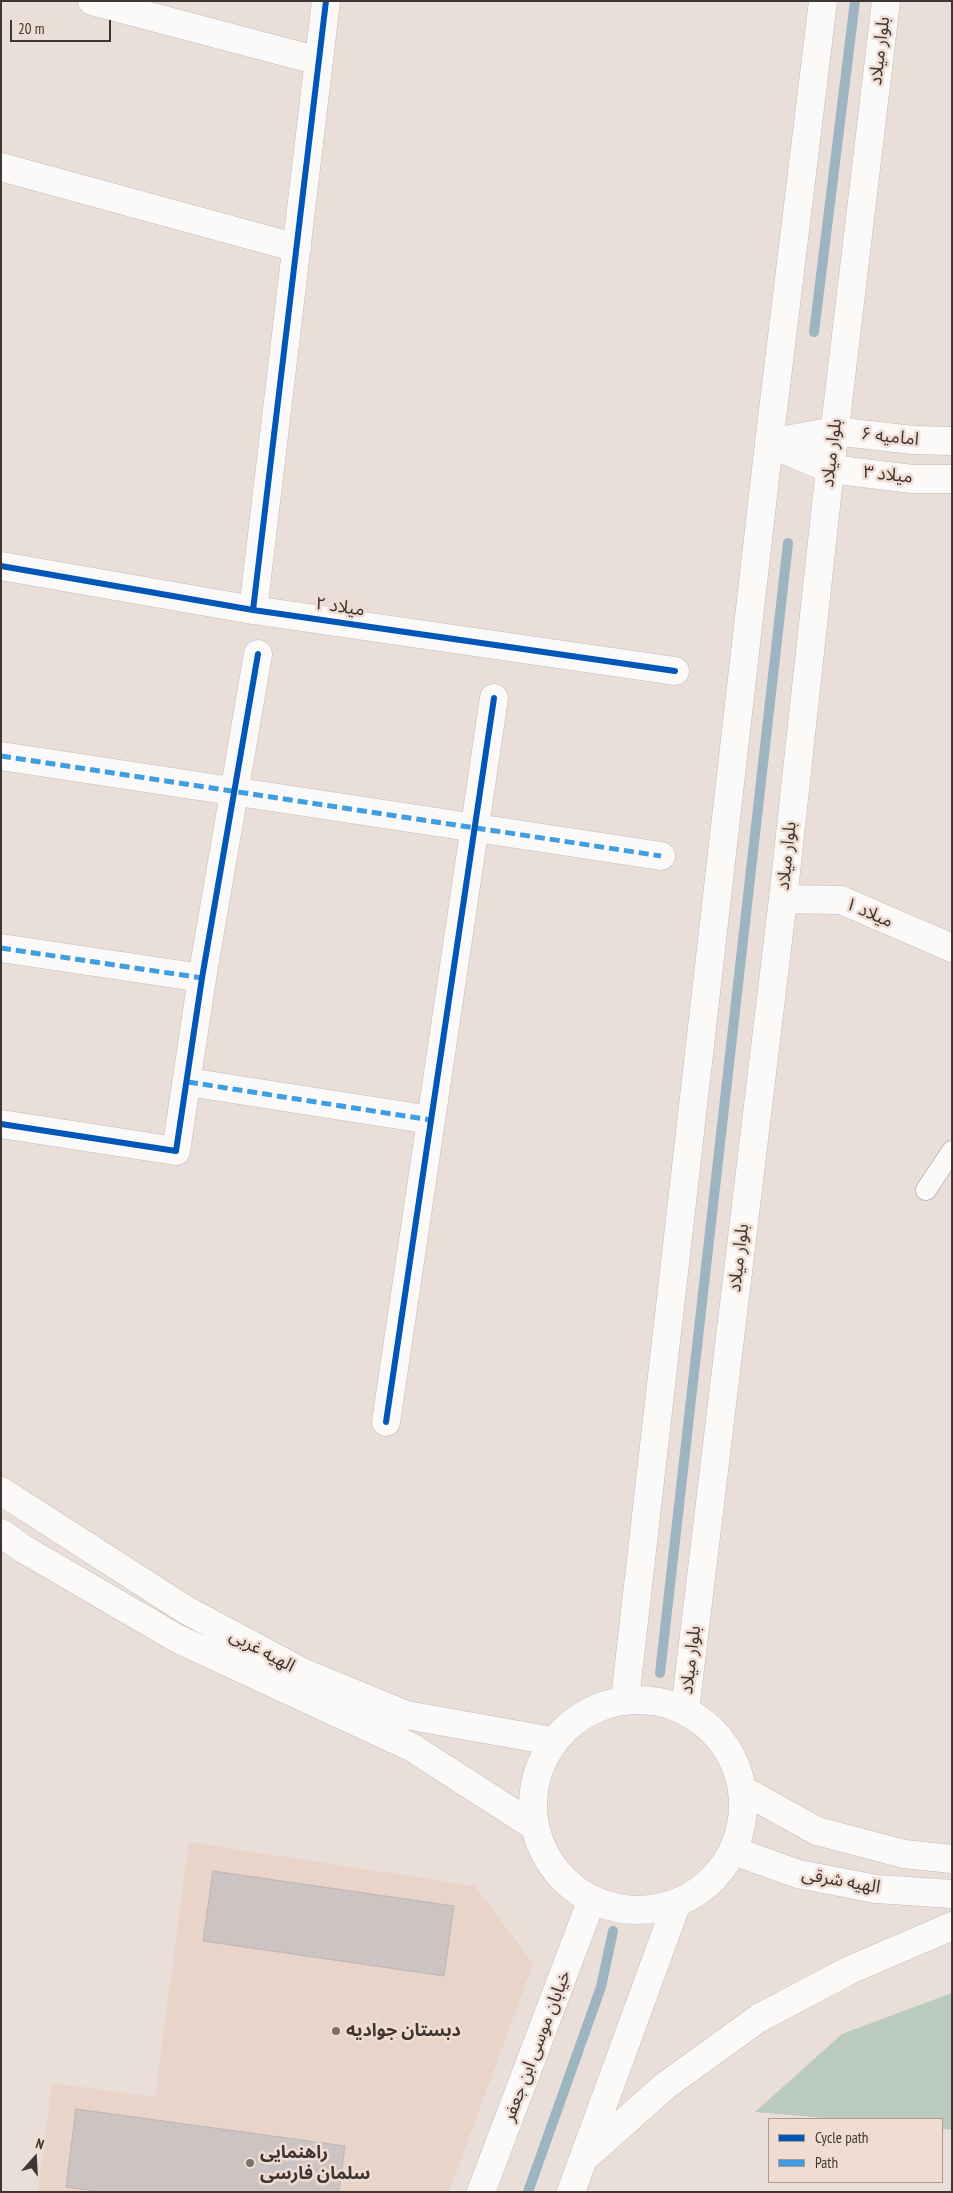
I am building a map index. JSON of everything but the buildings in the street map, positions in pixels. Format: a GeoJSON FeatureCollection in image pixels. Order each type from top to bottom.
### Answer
{"type":"FeatureCollection","features":[{"type":"Feature","properties":{"kind":"street"},"geometry":{"type":"LineString","coordinates":[[92,1],[319,61]]}},
{"type":"Feature","properties":{"kind":"street"},"geometry":{"type":"LineString","coordinates":[[253,610],[326,1]]}},
{"type":"Feature","properties":{"kind":"street"},"geometry":{"type":"LineString","coordinates":[[625,1700],[769,443],[822,1]]}},
{"type":"Feature","properties":{"kind":"street","name":"بلوار میلاد"},"geometry":{"type":"LineString","coordinates":[[685,1710],[782,899],[834,431],[886,1]]}},
{"type":"Feature","properties":{"kind":"street"},"geometry":{"type":"LineString","coordinates":[[1,167],[297,248]]}},
{"type":"Feature","properties":{"kind":"street","name":"امامیه ۶"},"geometry":{"type":"LineString","coordinates":[[769,443],[834,431],[913,440],[952,441]]}},
{"type":"Feature","properties":{"kind":"street","name":"میلاد ۳"},"geometry":{"type":"LineString","coordinates":[[769,443],[830,469],[912,478],[952,479]]}},
{"type":"Feature","properties":{"kind":"street","name":"میلاد ۲"},"geometry":{"type":"LineString","coordinates":[[1,566],[253,610],[675,671]]}},
{"type":"Feature","properties":{"kind":"street"},"geometry":{"type":"LineString","coordinates":[[1,1124],[176,1151],[188,1082],[202,978],[258,654]]}},
{"type":"Feature","properties":{"kind":"street"},"geometry":{"type":"LineString","coordinates":[[386,1422],[494,698]]}},
{"type":"Feature","properties":{"kind":"street"},"geometry":{"type":"LineString","coordinates":[[1,756],[662,856]]}},
{"type":"Feature","properties":{"kind":"street","name":"میلاد ۱"},"geometry":{"type":"LineString","coordinates":[[782,899],[841,900],[952,948]]}},
{"type":"Feature","properties":{"kind":"street"},"geometry":{"type":"LineString","coordinates":[[1,948],[202,978]]}},
{"type":"Feature","properties":{"kind":"street"},"geometry":{"type":"LineString","coordinates":[[188,1082],[431,1120]]}},
{"type":"Feature","properties":{"kind":"street","name":"الهیه غربی"},"geometry":{"type":"LineString","coordinates":[[1,1491],[186,1610],[304,1673],[406,1715],[552,1741]]}},
{"type":"Feature","properties":{"kind":"street","name":"الهیه غربی"},"geometry":{"type":"LineString","coordinates":[[1,1533],[22,1548],[178,1639],[411,1747],[534,1826]]}},
{"type":"Feature","properties":{"kind":"street"},"geometry":{"type":"LineString","coordinates":[[625,1700],[656,1700],[685,1710],[713,1730],[733,1758],[743,1790],[743,1821],[734,1851],[719,1873],[700,1891],[677,1903],[649,1910],[620,1908],[592,1899],[565,1881],[546,1856],[534,1826],[533,1795],[542,1760],[552,1741],[591,1710],[625,1700]]}},
{"type":"Feature","properties":{"kind":"street"},"geometry":{"type":"LineString","coordinates":[[743,1790],[817,1831],[904,1854],[952,1859]]}},
{"type":"Feature","properties":{"kind":"street","name":"الهیه شرقی"},"geometry":{"type":"LineString","coordinates":[[734,1851],[798,1874],[876,1889],[952,1894]]}},
{"type":"Feature","properties":{"kind":"street","name":"خیابان موسی ابن جعفر"},"geometry":{"type":"LineString","coordinates":[[481,2192],[592,1899]]}},
{"type":"Feature","properties":{"kind":"street"},"geometry":{"type":"LineString","coordinates":[[571,2192],[677,1903]]}},
{"type":"Feature","properties":{"kind":"street"},"geometry":{"type":"LineString","coordinates":[[583,2159],[665,2086],[759,2018],[850,1970],[952,1926]]}},
{"type":"Feature","properties":{"kind":"lane"},"geometry":{"type":"LineString","coordinates":[[926,1190],[952,1151]]}},
{"type":"Feature","properties":{"kind":"shaded area","name":"دبستان جوادیه"},"geometry":{"type":"Polygon","coordinates":[[[189,1842],[475,1886],[533,1964],[449,2192],[38,2192],[52,2083],[155,2097],[189,1842]]]}},
{"type":"Feature","properties":{"kind":"green space"},"geometry":{"type":"Polygon","coordinates":[[[952,1993],[952,2130],[943,2129],[943,2118],[825,2118],[755,2112],[842,2034],[952,1993]]]}},
{"type":"Feature","properties":{"kind":"waterway"},"geometry":{"type":"LineString","coordinates":[[814,332],[855,1]]}},
{"type":"Feature","properties":{"kind":"waterway"},"geometry":{"type":"LineString","coordinates":[[660,1673],[788,543]]}},
{"type":"Feature","properties":{"kind":"waterway"},"geometry":{"type":"LineString","coordinates":[[528,2192],[601,1987],[613,1931]]}},
{"type":"Feature","properties":{"kind":"marked path"},"geometry":{"type":"LineString","coordinates":[[1,756],[661,856]]}},
{"type":"Feature","properties":{"kind":"marked path"},"geometry":{"type":"LineString","coordinates":[[1,948],[202,978]]}},
{"type":"Feature","properties":{"kind":"marked path"},"geometry":{"type":"LineString","coordinates":[[188,1082],[431,1120]]}},
{"type":"Feature","properties":{"kind":"cycle path"},"geometry":{"type":"LineString","coordinates":[[253,610],[326,1]]}},
{"type":"Feature","properties":{"kind":"cycle path"},"geometry":{"type":"LineString","coordinates":[[1,566],[253,610],[675,671]]}},
{"type":"Feature","properties":{"kind":"cycle path"},"geometry":{"type":"LineString","coordinates":[[1,1124],[176,1151],[202,978],[258,654]]}},
{"type":"Feature","properties":{"kind":"cycle path"},"geometry":{"type":"LineString","coordinates":[[386,1422],[494,698]]}},
{"type":"Feature","properties":{"kind":"place","name":"دبستان جوادیه"},"geometry":{"type":"Point","coordinates":[336,2031]}},
{"type":"Feature","properties":{"kind":"place","name":"راهنمایی سلمان فارسی"},"geometry":{"type":"Point","coordinates":[250,2163]}}]}
